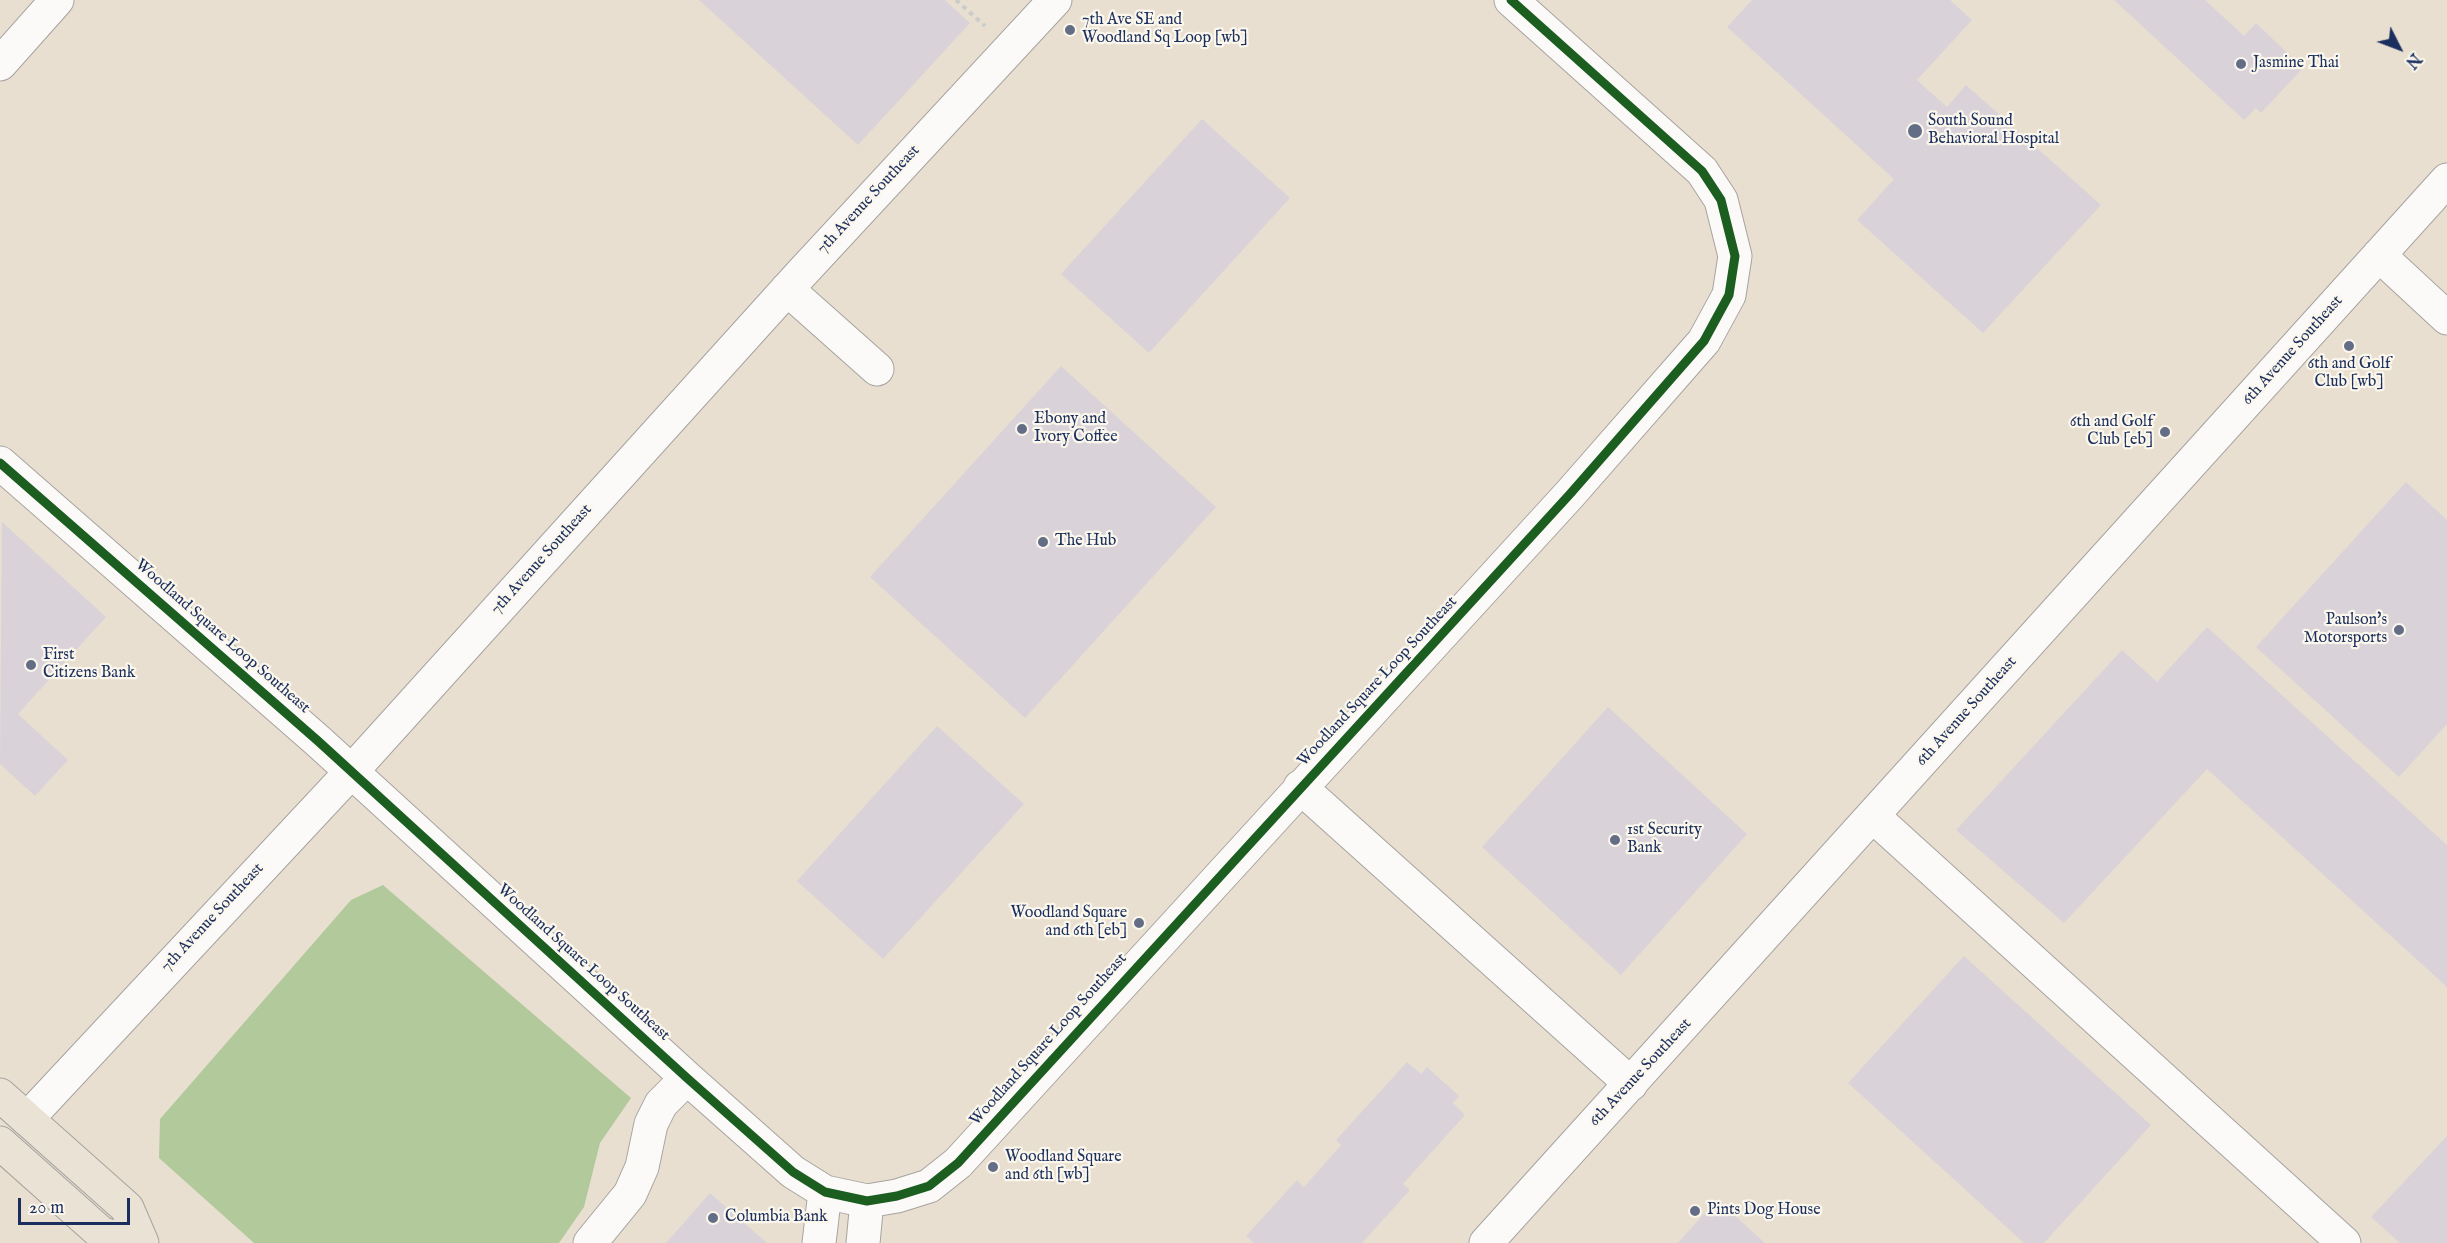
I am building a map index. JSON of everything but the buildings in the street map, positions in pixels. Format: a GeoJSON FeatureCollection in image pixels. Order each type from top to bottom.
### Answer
{"type":"FeatureCollection","features":[{"type":"Feature","properties":{"kind":"main road"},"geometry":{"type":"LineString","coordinates":[[0,1095],[127,1208],[142,1243]]}},
{"type":"Feature","properties":{"kind":"main road"},"geometry":{"type":"LineString","coordinates":[[0,1143],[102,1233],[128,1243]]}},
{"type":"Feature","properties":{"kind":"street"},"geometry":{"type":"LineString","coordinates":[[0,64],[57,0]]}},
{"type":"Feature","properties":{"kind":"street","name":"7th Avenue Southeast"},"geometry":{"type":"LineString","coordinates":[[27,1119],[351,772],[787,289],[1055,0]]}},
{"type":"Feature","properties":{"kind":"street","name":"Woodland Square Loop Southeast"},"geometry":{"type":"LineString","coordinates":[[0,463],[351,772],[793,1172],[825,1192],[867,1201],[897,1196],[929,1186],[958,1163],[1300,787],[1485,589],[1704,341],[1729,295],[1735,256],[1731,237],[1721,200],[1702,171],[1511,0]]}},
{"type":"Feature","properties":{"kind":"street","name":"6th Avenue Southeast"},"geometry":{"type":"LineString","coordinates":[[1486,1243],[1874,817],[2447,180]]}},
{"type":"Feature","properties":{"kind":"street"},"geometry":{"type":"LineString","coordinates":[[2379,255],[2447,318]]}},
{"type":"Feature","properties":{"kind":"street"},"geometry":{"type":"LineString","coordinates":[[787,289],[877,369]]}},
{"type":"Feature","properties":{"kind":"street","name":"Woodland Square Loop Southeast"},"geometry":{"type":"LineString","coordinates":[[1300,787],[1631,1084]]}},
{"type":"Feature","properties":{"kind":"street"},"geometry":{"type":"LineString","coordinates":[[1874,817],[2344,1243]]}},
{"type":"Feature","properties":{"kind":"street"},"geometry":{"type":"LineString","coordinates":[[590,1243],[630,1194],[642,1167],[651,1124],[661,1104],[687,1078]]}},
{"type":"Feature","properties":{"kind":"street"},"geometry":{"type":"LineString","coordinates":[[819,1243],[825,1192]]}},
{"type":"Feature","properties":{"kind":"street"},"geometry":{"type":"LineString","coordinates":[[863,1243],[867,1201]]}},
{"type":"Feature","properties":{"kind":"green space"},"geometry":{"type":"Polygon","coordinates":[[[383,885],[631,1098],[600,1143],[584,1207],[559,1243],[254,1243],[159,1158],[160,1119],[351,900],[383,885]]]}},
{"type":"Feature","properties":{"kind":"cycle path"},"geometry":{"type":"LineString","coordinates":[[0,463],[318,741],[793,1172],[825,1192],[867,1201],[897,1196],[929,1186],[958,1163],[1570,494],[1704,341],[1729,295],[1735,256],[1721,200],[1702,171],[1511,0]]}},
{"type":"Feature","properties":{"kind":"place","name":"7th Ave SE and Woodland Sq Loop [wb]"},"geometry":{"type":"Point","coordinates":[1070,30]}},
{"type":"Feature","properties":{"kind":"place","name":"Jasmine Thai"},"geometry":{"type":"Point","coordinates":[2241,64]}},
{"type":"Feature","properties":{"kind":"place","name":"South Sound Behavioral Hospital"},"geometry":{"type":"Point","coordinates":[1915,131]}},
{"type":"Feature","properties":{"kind":"place","name":"6th and Golf Club [wb]"},"geometry":{"type":"Point","coordinates":[2349,346]}},
{"type":"Feature","properties":{"kind":"place","name":"Ebony and Ivory Coffee"},"geometry":{"type":"Point","coordinates":[1022,429]}},
{"type":"Feature","properties":{"kind":"place","name":"6th and Golf Club [eb]"},"geometry":{"type":"Point","coordinates":[2165,432]}},
{"type":"Feature","properties":{"kind":"place","name":"The Hub"},"geometry":{"type":"Point","coordinates":[1043,542]}},
{"type":"Feature","properties":{"kind":"place","name":"Paulson's Motorsports"},"geometry":{"type":"Point","coordinates":[2399,630]}},
{"type":"Feature","properties":{"kind":"place","name":"First Citizens Bank"},"geometry":{"type":"Point","coordinates":[31,665]}},
{"type":"Feature","properties":{"kind":"place","name":"1st Security Bank"},"geometry":{"type":"Point","coordinates":[1615,840]}},
{"type":"Feature","properties":{"kind":"place","name":"Woodland Square and 6th [eb]"},"geometry":{"type":"Point","coordinates":[1139,923]}},
{"type":"Feature","properties":{"kind":"place","name":"Woodland Square and 6th [wb]"},"geometry":{"type":"Point","coordinates":[993,1167]}},
{"type":"Feature","properties":{"kind":"place","name":"Pints Dog House"},"geometry":{"type":"Point","coordinates":[1695,1211]}},
{"type":"Feature","properties":{"kind":"place","name":"Columbia Bank"},"geometry":{"type":"Point","coordinates":[713,1218]}}]}
